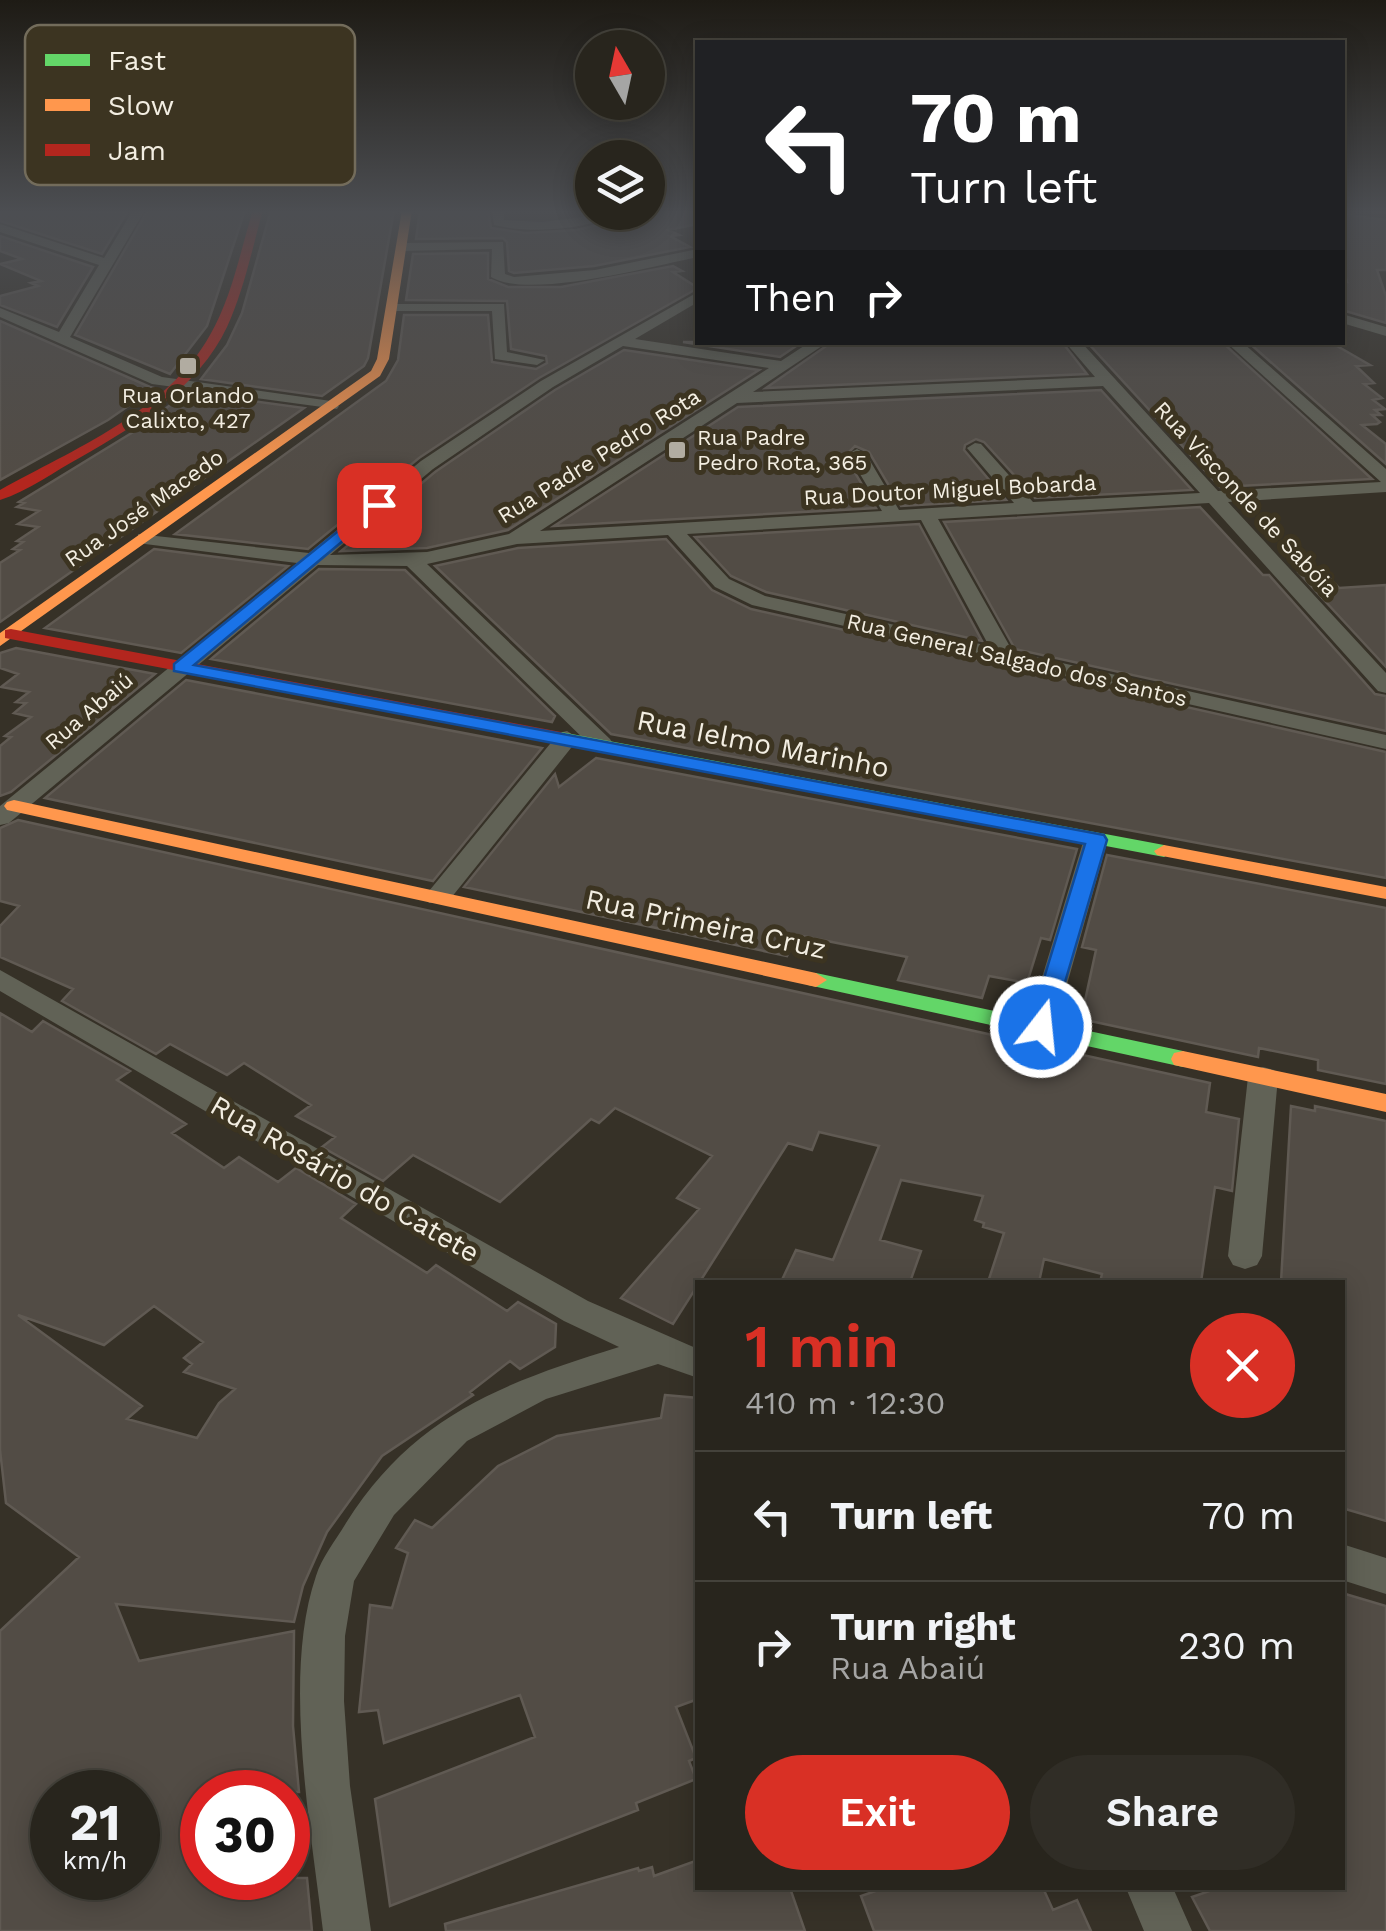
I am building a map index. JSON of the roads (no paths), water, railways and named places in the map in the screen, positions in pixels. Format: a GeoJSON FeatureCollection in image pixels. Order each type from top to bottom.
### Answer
{"type":"FeatureCollection","features":[{"type":"Feature","properties":{"kind":"street"},"geometry":{"type":"LineString","coordinates":[[62,340],[86,300]]}},
{"type":"Feature","properties":{"kind":"street"},"geometry":{"type":"LineString","coordinates":[[0,496],[174,386],[202,360],[215,341],[228,300]]}},
{"type":"Feature","properties":{"kind":"street","name":"Rua José Macedo"},"geometry":{"type":"LineString","coordinates":[[5,638],[364,384],[381,366],[393,300]]}},
{"type":"Feature","properties":{"kind":"street","name":"Rua Abaiú"},"geometry":{"type":"LineString","coordinates":[[7,812],[450,448],[618,341],[691,300]]}},
{"type":"Feature","properties":{"kind":"street"},"geometry":{"type":"LineString","coordinates":[[392,308],[499,307],[500,356],[537,360]]}},
{"type":"Feature","properties":{"kind":"street"},"geometry":{"type":"LineString","coordinates":[[0,312],[174,386],[332,406]]}},
{"type":"Feature","properties":{"kind":"street"},"geometry":{"type":"LineString","coordinates":[[1345,319],[1386,332]]}},
{"type":"Feature","properties":{"kind":"street"},"geometry":{"type":"LineString","coordinates":[[618,341],[784,366]]}},
{"type":"Feature","properties":{"kind":"street","name":"Rua Padre Pedro Rota"},"geometry":{"type":"LineString","coordinates":[[144,538],[314,559],[412,560],[516,538],[816,345]]}},
{"type":"Feature","properties":{"kind":"street","name":"Rua Visconde de Sabóia"},"geometry":{"type":"LineString","coordinates":[[1075,345],[1386,686]]}},
{"type":"Feature","properties":{"kind":"street"},"geometry":{"type":"LineString","coordinates":[[1236,345],[1386,478]]}},
{"type":"Feature","properties":{"kind":"street"},"geometry":{"type":"LineString","coordinates":[[735,398],[1106,382]]}},
{"type":"Feature","properties":{"kind":"street"},"geometry":{"type":"LineString","coordinates":[[976,448],[1028,508]]}},
{"type":"Feature","properties":{"kind":"street"},"geometry":{"type":"LineString","coordinates":[[857,454],[893,515]]}},
{"type":"Feature","properties":{"kind":"street","name":"Rua Doutor Miguel Bobarda"},"geometry":{"type":"LineString","coordinates":[[516,538],[1386,486]]}},
{"type":"Feature","properties":{"kind":"street"},"geometry":{"type":"LineString","coordinates":[[926,513],[1006,659]]}},
{"type":"Feature","properties":{"kind":"street","name":"Rua General Salgado dos Santos"},"geometry":{"type":"LineString","coordinates":[[673,529],[722,583],[748,597],[1006,659],[1386,742]]}},
{"type":"Feature","properties":{"kind":"street"},"geometry":{"type":"LineString","coordinates":[[412,560],[602,744]]}},
{"type":"Feature","properties":{"kind":"street","name":"Rua Ielmo Marinho"},"geometry":{"type":"LineString","coordinates":[[5,638],[602,744],[1386,893]]}},
{"type":"Feature","properties":{"kind":"street"},"geometry":{"type":"LineString","coordinates":[[438,897],[567,738]]}},
{"type":"Feature","properties":{"kind":"street","name":"Rua Primeira Cruz"},"geometry":{"type":"LineString","coordinates":[[7,812],[438,897],[1386,1103]]}},
{"type":"Feature","properties":{"kind":"street"},"geometry":{"type":"LineString","coordinates":[[1041,1027],[1096,840]]}},
{"type":"Feature","properties":{"kind":"street","name":"Rua Rosário do Catete"},"geometry":{"type":"LineString","coordinates":[[0,980],[616,1332],[695,1363]]}},
{"type":"Feature","properties":{"kind":"street"},"geometry":{"type":"LineString","coordinates":[[1245,1256],[1263,1077]]}},
{"type":"Feature","properties":{"kind":"street"},"geometry":{"type":"LineString","coordinates":[[347,1931],[328,1786],[322,1702],[324,1636],[335,1577],[380,1503],[454,1430],[535,1388],[658,1350]]}},
{"type":"Feature","properties":{"kind":"street"},"geometry":{"type":"LineString","coordinates":[[1345,1563],[1386,1576]]}},
{"type":"Feature","properties":{"kind":"street"},"geometry":{"type":"LineString","coordinates":[[1150,1890],[1168,1931]]}},
{"type":"Feature","properties":{"kind":"place","name":"Rua Orlando Calixto, 427"},"geometry":{"type":"Point","coordinates":[188,366]}},
{"type":"Feature","properties":{"kind":"place","name":"Rua Padre Pedro Rota, 365"},"geometry":{"type":"Point","coordinates":[677,450]}}]}
